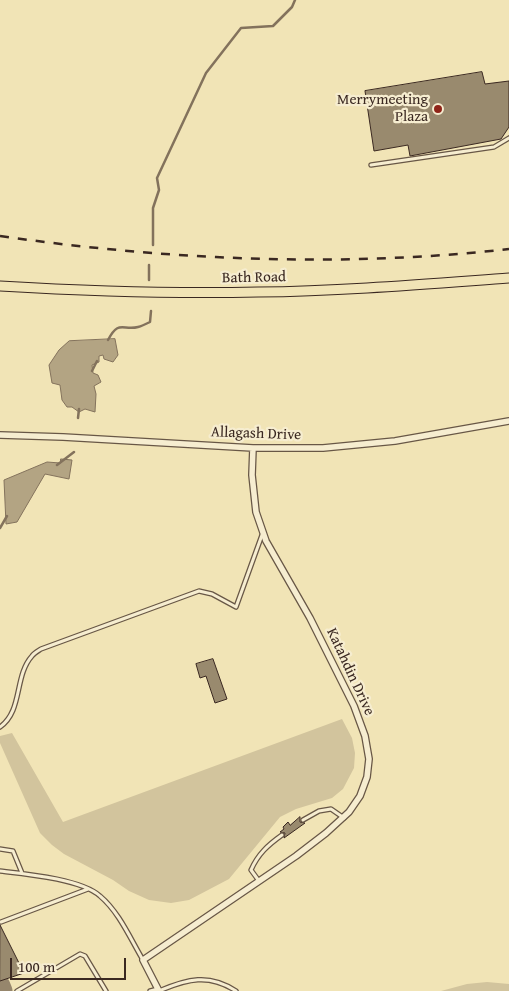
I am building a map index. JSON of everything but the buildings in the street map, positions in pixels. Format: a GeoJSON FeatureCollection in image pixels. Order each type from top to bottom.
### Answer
{"type":"FeatureCollection","features":[{"type":"Feature","properties":{"kind":"main road","name":"Bath Road"},"geometry":{"type":"LineString","coordinates":[[0,286],[123,292],[259,292],[327,290],[509,278]]}},
{"type":"Feature","properties":{"kind":"street","name":"Allagash Drive"},"geometry":{"type":"LineString","coordinates":[[0,435],[253,448],[322,448],[395,441],[509,421]]}},
{"type":"Feature","properties":{"kind":"street","name":"Katahdin Drive"},"geometry":{"type":"LineString","coordinates":[[143,960],[311,845],[344,818],[360,796],[367,777],[369,759],[365,736],[354,706],[310,618],[266,541],[256,512],[252,475],[253,448]]}},
{"type":"Feature","properties":{"kind":"street"},"geometry":{"type":"LineString","coordinates":[[143,960],[159,990]]}},
{"type":"Feature","properties":{"kind":"lane"},"geometry":{"type":"LineString","coordinates":[[371,166],[494,147],[509,138]]}},
{"type":"Feature","properties":{"kind":"lane"},"geometry":{"type":"LineString","coordinates":[[0,726],[12,716],[22,676],[32,656],[41,649],[199,591],[212,594],[236,607],[263,532]]}},
{"type":"Feature","properties":{"kind":"lane"},"geometry":{"type":"LineString","coordinates":[[303,820],[319,812],[331,809],[344,818]]}},
{"type":"Feature","properties":{"kind":"lane"},"geometry":{"type":"LineString","coordinates":[[259,881],[251,870],[255,862],[264,849],[282,835]]}},
{"type":"Feature","properties":{"kind":"lane"},"geometry":{"type":"LineString","coordinates":[[0,849],[13,851],[23,874]]}},
{"type":"Feature","properties":{"kind":"lane"},"geometry":{"type":"LineString","coordinates":[[0,871],[71,882],[99,894],[113,909],[143,960]]}},
{"type":"Feature","properties":{"kind":"lane"},"geometry":{"type":"LineString","coordinates":[[0,922],[88,888]]}},
{"type":"Feature","properties":{"kind":"lane"},"geometry":{"type":"LineString","coordinates":[[17,991],[80,954],[85,956],[106,991]]}},
{"type":"Feature","properties":{"kind":"lane"},"geometry":{"type":"LineString","coordinates":[[150,991],[195,979],[208,979],[225,984],[236,991]]}},
{"type":"Feature","properties":{"kind":"shaded area"},"geometry":{"type":"Polygon","coordinates":[[[115,339],[118,355],[113,362],[104,359],[103,355],[99,356],[99,362],[92,365],[93,373],[98,375],[101,382],[94,386],[96,394],[95,412],[85,409],[79,412],[72,407],[67,407],[62,400],[60,385],[52,383],[49,365],[59,350],[69,341],[115,339]]]}},
{"type":"Feature","properties":{"kind":"shaded area"},"geometry":{"type":"Polygon","coordinates":[[[61,459],[72,460],[69,479],[45,474],[17,522],[6,524],[4,480],[47,462],[60,463],[61,459]]]}},
{"type":"Feature","properties":{"kind":"shaded area"},"geometry":{"type":"Polygon","coordinates":[[[342,719],[352,738],[355,753],[354,768],[343,789],[332,798],[296,809],[280,817],[229,879],[189,900],[171,903],[149,900],[129,891],[113,880],[64,854],[52,845],[40,833],[0,743],[0,736],[12,733],[63,822],[342,719]]]}},
{"type":"Feature","properties":{"kind":"shaded area"},"geometry":{"type":"Polygon","coordinates":[[[487,982],[509,984],[509,991],[441,991],[467,984],[487,982]]]}},
{"type":"Feature","properties":{"kind":"waterway"},"geometry":{"type":"LineString","coordinates":[[153,245],[153,208],[159,190],[157,178],[206,73],[241,28],[273,26],[292,7],[295,0]]}},
{"type":"Feature","properties":{"kind":"waterway"},"geometry":{"type":"LineString","coordinates":[[149,265],[149,280]]}},
{"type":"Feature","properties":{"kind":"waterway"},"geometry":{"type":"LineString","coordinates":[[108,340],[118,328],[133,328],[150,322],[151,311]]}},
{"type":"Feature","properties":{"kind":"waterway"},"geometry":{"type":"LineString","coordinates":[[92,371],[97,361]]}},
{"type":"Feature","properties":{"kind":"waterway"},"geometry":{"type":"LineString","coordinates":[[78,418],[79,409]]}},
{"type":"Feature","properties":{"kind":"waterway"},"geometry":{"type":"LineString","coordinates":[[57,465],[74,452]]}},
{"type":"Feature","properties":{"kind":"waterway"},"geometry":{"type":"LineString","coordinates":[[0,528],[7,516]]}},
{"type":"Feature","properties":{"kind":"taxiway"},"geometry":{"type":"LineString","coordinates":[[0,986],[2,991]]}},
{"type":"Feature","properties":{"kind":"railway"},"geometry":{"type":"LineString","coordinates":[[0,236],[127,251],[254,259],[382,258],[509,249]]}},
{"type":"Feature","properties":{"kind":"place","name":"Merrymeeting Plaza"},"geometry":{"type":"Point","coordinates":[438,109]}}]}
